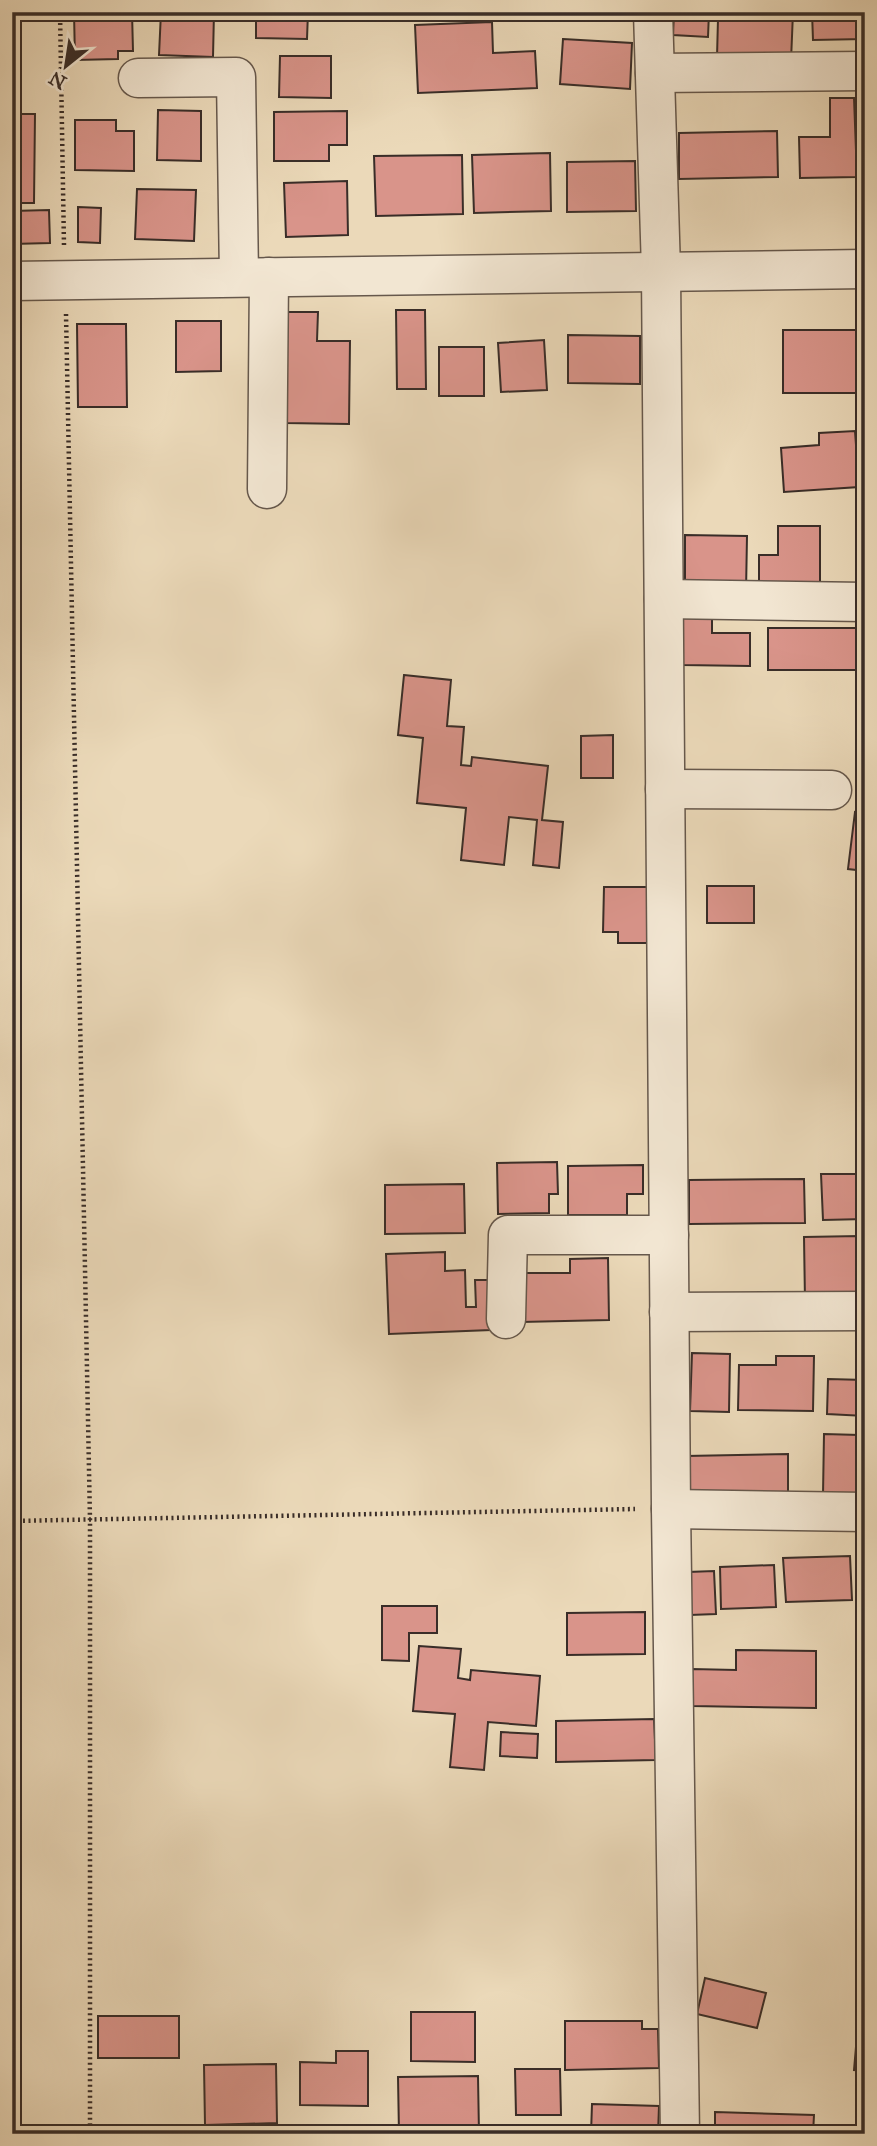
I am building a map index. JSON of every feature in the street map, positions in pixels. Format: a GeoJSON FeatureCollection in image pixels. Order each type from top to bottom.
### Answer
{"type":"FeatureCollection","features":[{"type":"Feature","properties":{"kind":"street"},"geometry":{"type":"LineString","coordinates":[[653,12],[661,270],[671,1509],[680,2134]]}},
{"type":"Feature","properties":{"kind":"street"},"geometry":{"type":"LineString","coordinates":[[655,73],[865,71]]}},
{"type":"Feature","properties":{"kind":"street"},"geometry":{"type":"LineString","coordinates":[[138,78],[236,77],[254,277],[267,489]]}},
{"type":"Feature","properties":{"kind":"street"},"geometry":{"type":"LineString","coordinates":[[12,281],[865,269]]}},
{"type":"Feature","properties":{"kind":"street"},"geometry":{"type":"LineString","coordinates":[[664,598],[865,601]]}},
{"type":"Feature","properties":{"kind":"street"},"geometry":{"type":"LineString","coordinates":[[665,789],[832,790]]}},
{"type":"Feature","properties":{"kind":"street"},"geometry":{"type":"LineString","coordinates":[[506,1319],[508,1235],[669,1236]]}},
{"type":"Feature","properties":{"kind":"street"},"geometry":{"type":"LineString","coordinates":[[669,1312],[865,1311]]}},
{"type":"Feature","properties":{"kind":"street"},"geometry":{"type":"LineString","coordinates":[[671,1509],[865,1512]]}},
{"type":"Feature","properties":{"kind":"path"},"geometry":{"type":"LineString","coordinates":[[60,12],[90,1520],[90,2134]]}},
{"type":"Feature","properties":{"kind":"path"},"geometry":{"type":"LineString","coordinates":[[12,1521],[671,1509]]}},
{"type":"Feature","properties":{"kind":"building"},"geometry":{"type":"Polygon","coordinates":[[[74,12],[132,12],[133,51],[118,51],[118,59],[75,60],[74,12]]]}},
{"type":"Feature","properties":{"kind":"building"},"geometry":{"type":"Polygon","coordinates":[[[161,12],[214,12],[213,57],[159,55],[161,12]]]}},
{"type":"Feature","properties":{"kind":"building"},"geometry":{"type":"Polygon","coordinates":[[[256,12],[308,12],[307,39],[256,38],[256,12]]]}},
{"type":"Feature","properties":{"kind":"building"},"geometry":{"type":"Polygon","coordinates":[[[674,12],[709,12],[708,37],[673,35],[674,12]]]}},
{"type":"Feature","properties":{"kind":"building"},"geometry":{"type":"Polygon","coordinates":[[[732,12],[793,12],[791,61],[717,57],[718,19],[732,20],[732,12]]]}},
{"type":"Feature","properties":{"kind":"building"},"geometry":{"type":"Polygon","coordinates":[[[812,12],[863,12],[864,39],[813,40],[812,12]]]}},
{"type":"Feature","properties":{"kind":"building"},"geometry":{"type":"Polygon","coordinates":[[[492,22],[493,53],[535,51],[537,88],[418,93],[415,25],[492,22]]]}},
{"type":"Feature","properties":{"kind":"building"},"geometry":{"type":"Polygon","coordinates":[[[563,39],[632,43],[630,89],[560,84],[563,39]]]}},
{"type":"Feature","properties":{"kind":"building"},"geometry":{"type":"Polygon","coordinates":[[[280,56],[331,56],[331,98],[279,97],[280,56]]]}},
{"type":"Feature","properties":{"kind":"building"},"geometry":{"type":"Polygon","coordinates":[[[830,98],[854,98],[857,177],[800,178],[799,137],[830,137],[830,98]]]}},
{"type":"Feature","properties":{"kind":"building"},"geometry":{"type":"Polygon","coordinates":[[[158,110],[201,111],[201,161],[157,160],[158,110]]]}},
{"type":"Feature","properties":{"kind":"building"},"geometry":{"type":"Polygon","coordinates":[[[347,111],[347,145],[329,145],[329,161],[274,161],[274,112],[347,111]]]}},
{"type":"Feature","properties":{"kind":"building"},"geometry":{"type":"Polygon","coordinates":[[[12,114],[35,114],[34,203],[12,203],[12,114]]]}},
{"type":"Feature","properties":{"kind":"building"},"geometry":{"type":"Polygon","coordinates":[[[75,120],[116,120],[116,131],[134,131],[134,171],[75,170],[75,120]]]}},
{"type":"Feature","properties":{"kind":"building"},"geometry":{"type":"Polygon","coordinates":[[[777,131],[778,177],[679,179],[679,133],[777,131]]]}},
{"type":"Feature","properties":{"kind":"building"},"geometry":{"type":"Polygon","coordinates":[[[550,153],[551,211],[474,213],[472,155],[550,153]]]}},
{"type":"Feature","properties":{"kind":"building"},"geometry":{"type":"Polygon","coordinates":[[[462,155],[463,214],[376,216],[374,156],[462,155]]]}},
{"type":"Feature","properties":{"kind":"building"},"geometry":{"type":"Polygon","coordinates":[[[635,161],[636,211],[567,212],[567,162],[635,161]]]}},
{"type":"Feature","properties":{"kind":"building"},"geometry":{"type":"Polygon","coordinates":[[[347,181],[348,235],[286,237],[284,183],[347,181]]]}},
{"type":"Feature","properties":{"kind":"building"},"geometry":{"type":"Polygon","coordinates":[[[137,189],[196,190],[194,241],[135,239],[137,189]]]}},
{"type":"Feature","properties":{"kind":"building"},"geometry":{"type":"Polygon","coordinates":[[[78,207],[101,208],[100,243],[78,242],[78,207]]]}},
{"type":"Feature","properties":{"kind":"building"},"geometry":{"type":"Polygon","coordinates":[[[49,210],[50,243],[12,244],[12,211],[49,210]]]}},
{"type":"Feature","properties":{"kind":"building"},"geometry":{"type":"Polygon","coordinates":[[[396,310],[425,310],[426,389],[397,389],[396,310]]]}},
{"type":"Feature","properties":{"kind":"building"},"geometry":{"type":"Polygon","coordinates":[[[286,312],[318,312],[317,341],[350,341],[349,424],[285,423],[286,312]]]}},
{"type":"Feature","properties":{"kind":"building"},"geometry":{"type":"Polygon","coordinates":[[[176,321],[221,321],[221,371],[176,372],[176,321]]]}},
{"type":"Feature","properties":{"kind":"building"},"geometry":{"type":"Polygon","coordinates":[[[77,324],[126,324],[127,407],[78,407],[77,324]]]}},
{"type":"Feature","properties":{"kind":"building"},"geometry":{"type":"Polygon","coordinates":[[[783,330],[858,330],[859,393],[783,393],[783,330]]]}},
{"type":"Feature","properties":{"kind":"building"},"geometry":{"type":"Polygon","coordinates":[[[568,335],[640,336],[640,384],[568,383],[568,335]]]}},
{"type":"Feature","properties":{"kind":"building"},"geometry":{"type":"Polygon","coordinates":[[[544,340],[547,390],[501,392],[498,343],[544,340]]]}},
{"type":"Feature","properties":{"kind":"building"},"geometry":{"type":"Polygon","coordinates":[[[439,347],[484,347],[484,396],[439,396],[439,347]]]}},
{"type":"Feature","properties":{"kind":"building"},"geometry":{"type":"Polygon","coordinates":[[[855,431],[859,487],[784,492],[781,448],[819,445],[819,433],[855,431]]]}},
{"type":"Feature","properties":{"kind":"building"},"geometry":{"type":"Polygon","coordinates":[[[778,526],[820,526],[820,587],[759,586],[759,555],[778,555],[778,526]]]}},
{"type":"Feature","properties":{"kind":"building"},"geometry":{"type":"Polygon","coordinates":[[[685,535],[747,536],[746,592],[685,591],[685,535]]]}},
{"type":"Feature","properties":{"kind":"building"},"geometry":{"type":"Polygon","coordinates":[[[681,617],[712,617],[712,633],[750,633],[750,666],[682,665],[681,617]]]}},
{"type":"Feature","properties":{"kind":"building"},"geometry":{"type":"Polygon","coordinates":[[[768,628],[856,628],[857,670],[768,670],[768,628]]]}},
{"type":"Feature","properties":{"kind":"building"},"geometry":{"type":"Polygon","coordinates":[[[404,675],[451,680],[447,726],[464,727],[461,765],[471,766],[472,757],[548,766],[542,820],[563,822],[559,868],[533,865],[537,820],[509,817],[504,865],[461,860],[466,808],[417,803],[423,738],[398,735],[404,675]]]}},
{"type":"Feature","properties":{"kind":"building"},"geometry":{"type":"Polygon","coordinates":[[[613,735],[613,778],[581,778],[581,736],[613,735]]]}},
{"type":"Feature","properties":{"kind":"building"},"geometry":{"type":"Polygon","coordinates":[[[855,812],[865,814],[865,871],[848,869],[855,812]]]}},
{"type":"Feature","properties":{"kind":"building"},"geometry":{"type":"Polygon","coordinates":[[[707,886],[754,886],[754,923],[707,923],[707,886]]]}},
{"type":"Feature","properties":{"kind":"building"},"geometry":{"type":"Polygon","coordinates":[[[604,887],[650,887],[649,943],[618,943],[618,932],[603,932],[604,887]]]}},
{"type":"Feature","properties":{"kind":"building"},"geometry":{"type":"Polygon","coordinates":[[[557,1162],[558,1194],[549,1194],[549,1213],[498,1214],[497,1163],[557,1162]]]}},
{"type":"Feature","properties":{"kind":"building"},"geometry":{"type":"Polygon","coordinates":[[[643,1165],[643,1194],[627,1194],[627,1215],[568,1215],[568,1166],[643,1165]]]}},
{"type":"Feature","properties":{"kind":"building"},"geometry":{"type":"Polygon","coordinates":[[[821,1174],[865,1174],[865,1219],[823,1220],[821,1174]]]}},
{"type":"Feature","properties":{"kind":"building"},"geometry":{"type":"Polygon","coordinates":[[[804,1179],[805,1223],[689,1224],[689,1180],[804,1179]]]}},
{"type":"Feature","properties":{"kind":"building"},"geometry":{"type":"Polygon","coordinates":[[[464,1184],[465,1233],[385,1234],[385,1185],[464,1184]]]}},
{"type":"Feature","properties":{"kind":"building"},"geometry":{"type":"Polygon","coordinates":[[[859,1236],[859,1253],[865,1253],[865,1300],[805,1301],[804,1237],[859,1236]]]}},
{"type":"Feature","properties":{"kind":"building"},"geometry":{"type":"Polygon","coordinates":[[[445,1252],[445,1271],[465,1270],[466,1307],[476,1307],[475,1280],[489,1280],[491,1330],[389,1334],[386,1254],[445,1252]]]}},
{"type":"Feature","properties":{"kind":"building"},"geometry":{"type":"Polygon","coordinates":[[[608,1258],[609,1320],[521,1322],[520,1273],[570,1273],[570,1259],[608,1258]]]}},
{"type":"Feature","properties":{"kind":"building"},"geometry":{"type":"Polygon","coordinates":[[[692,1353],[730,1354],[729,1412],[690,1411],[692,1353]]]}},
{"type":"Feature","properties":{"kind":"building"},"geometry":{"type":"Polygon","coordinates":[[[776,1356],[814,1356],[813,1411],[738,1410],[739,1365],[776,1365],[776,1356]]]}},
{"type":"Feature","properties":{"kind":"building"},"geometry":{"type":"Polygon","coordinates":[[[828,1379],[865,1380],[865,1416],[827,1414],[828,1379]]]}},
{"type":"Feature","properties":{"kind":"building"},"geometry":{"type":"Polygon","coordinates":[[[824,1434],[859,1435],[858,1445],[865,1445],[865,1496],[823,1495],[824,1434]]]}},
{"type":"Feature","properties":{"kind":"building"},"geometry":{"type":"Polygon","coordinates":[[[788,1454],[788,1499],[688,1501],[686,1456],[788,1454]]]}},
{"type":"Feature","properties":{"kind":"building"},"geometry":{"type":"Polygon","coordinates":[[[861,1555],[865,1555],[865,1598],[861,1598],[861,1555]]]}},
{"type":"Feature","properties":{"kind":"building"},"geometry":{"type":"Polygon","coordinates":[[[850,1556],[852,1600],[786,1602],[783,1558],[850,1556]]]}},
{"type":"Feature","properties":{"kind":"building"},"geometry":{"type":"Polygon","coordinates":[[[774,1565],[776,1607],[721,1609],[720,1567],[774,1565]]]}},
{"type":"Feature","properties":{"kind":"building"},"geometry":{"type":"Polygon","coordinates":[[[714,1571],[716,1614],[690,1615],[688,1572],[714,1571]]]}},
{"type":"Feature","properties":{"kind":"building"},"geometry":{"type":"Polygon","coordinates":[[[382,1606],[437,1606],[437,1633],[409,1633],[409,1661],[382,1660],[382,1606]]]}},
{"type":"Feature","properties":{"kind":"building"},"geometry":{"type":"Polygon","coordinates":[[[645,1612],[645,1654],[567,1655],[567,1613],[645,1612]]]}},
{"type":"Feature","properties":{"kind":"building"},"geometry":{"type":"Polygon","coordinates":[[[419,1646],[461,1649],[458,1678],[470,1680],[471,1670],[540,1676],[536,1726],[488,1722],[484,1770],[450,1767],[455,1714],[413,1711],[419,1646]]]}},
{"type":"Feature","properties":{"kind":"building"},"geometry":{"type":"Polygon","coordinates":[[[736,1650],[816,1651],[816,1708],[692,1706],[692,1669],[736,1670],[736,1650]]]}},
{"type":"Feature","properties":{"kind":"building"},"geometry":{"type":"Polygon","coordinates":[[[654,1719],[656,1760],[556,1762],[556,1721],[654,1719]]]}},
{"type":"Feature","properties":{"kind":"building"},"geometry":{"type":"Polygon","coordinates":[[[501,1732],[538,1734],[537,1758],[500,1756],[501,1732]]]}},
{"type":"Feature","properties":{"kind":"building"},"geometry":{"type":"Polygon","coordinates":[[[862,1977],[865,1977],[865,2071],[854,2070],[862,1977]]]}},
{"type":"Feature","properties":{"kind":"building"},"geometry":{"type":"Polygon","coordinates":[[[705,1978],[766,1993],[757,2028],[697,2014],[705,1978]]]}},
{"type":"Feature","properties":{"kind":"building"},"geometry":{"type":"Polygon","coordinates":[[[411,2012],[475,2012],[475,2062],[411,2061],[411,2012]]]}},
{"type":"Feature","properties":{"kind":"building"},"geometry":{"type":"Polygon","coordinates":[[[98,2016],[179,2016],[179,2058],[98,2058],[98,2016]]]}},
{"type":"Feature","properties":{"kind":"building"},"geometry":{"type":"Polygon","coordinates":[[[565,2021],[642,2021],[642,2029],[658,2029],[659,2068],[565,2070],[565,2021]]]}},
{"type":"Feature","properties":{"kind":"building"},"geometry":{"type":"Polygon","coordinates":[[[336,2051],[368,2051],[368,2106],[300,2105],[300,2062],[336,2063],[336,2051]]]}},
{"type":"Feature","properties":{"kind":"building"},"geometry":{"type":"Polygon","coordinates":[[[276,2064],[277,2123],[205,2125],[204,2065],[276,2064]]]}},
{"type":"Feature","properties":{"kind":"building"},"geometry":{"type":"Polygon","coordinates":[[[515,2069],[560,2069],[561,2115],[516,2115],[515,2069]]]}},
{"type":"Feature","properties":{"kind":"building"},"geometry":{"type":"Polygon","coordinates":[[[478,2076],[479,2134],[399,2134],[398,2077],[478,2076]]]}},
{"type":"Feature","properties":{"kind":"building"},"geometry":{"type":"Polygon","coordinates":[[[592,2104],[659,2106],[658,2134],[591,2134],[592,2104]]]}},
{"type":"Feature","properties":{"kind":"building"},"geometry":{"type":"Polygon","coordinates":[[[715,2112],[814,2115],[813,2134],[715,2134],[715,2112]]]}}]}
